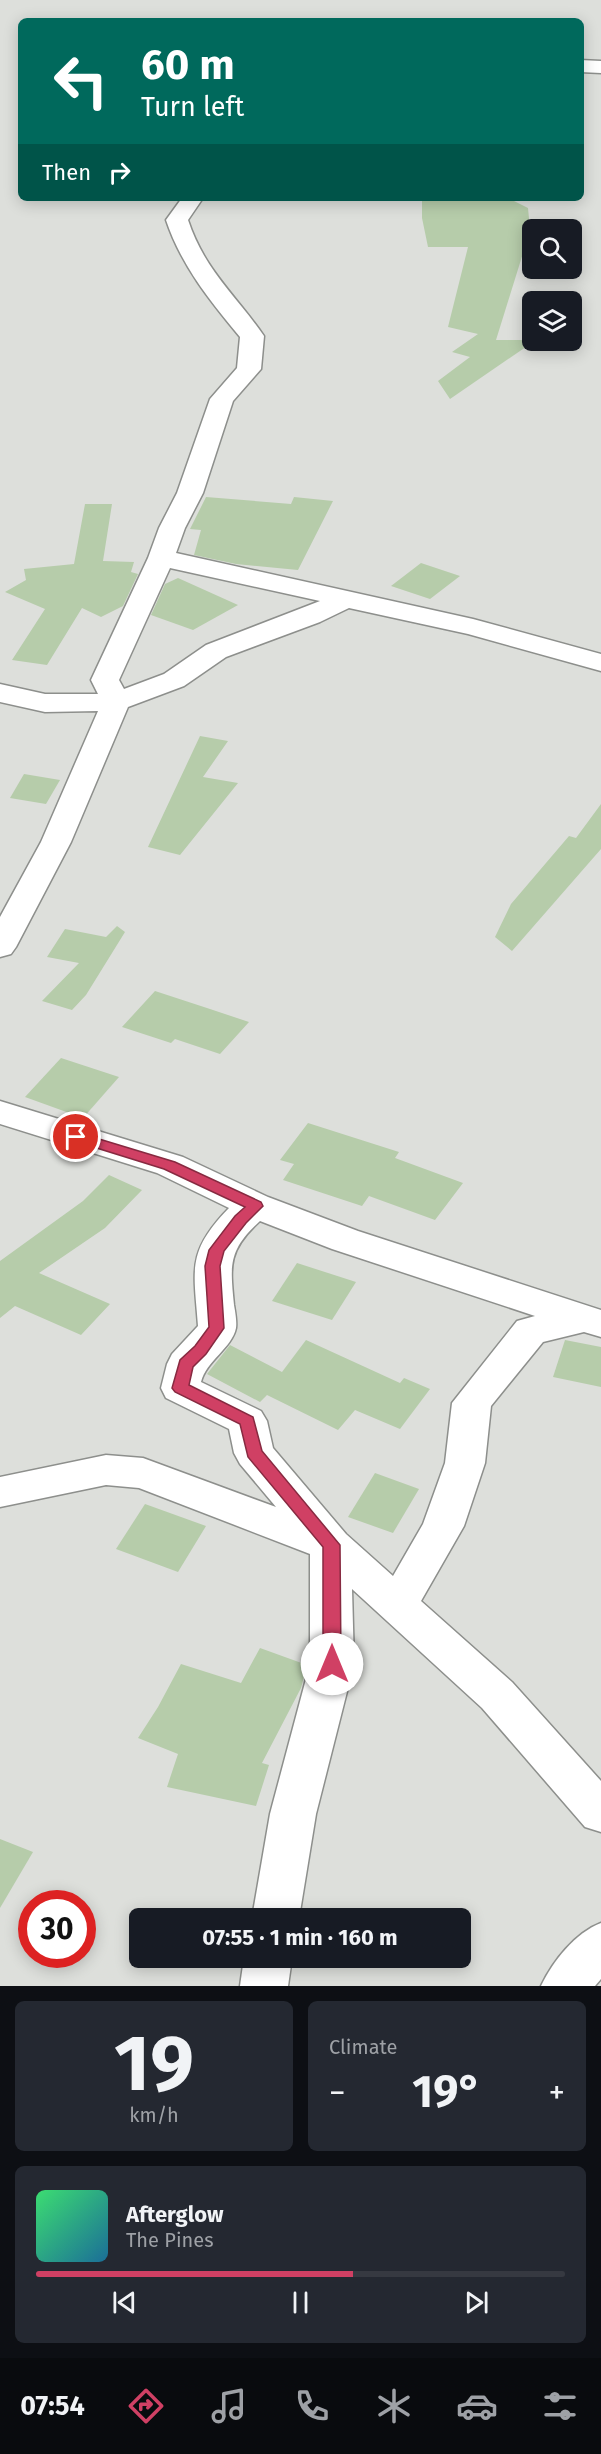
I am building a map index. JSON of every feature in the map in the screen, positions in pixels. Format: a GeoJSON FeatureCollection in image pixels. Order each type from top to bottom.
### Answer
{"type":"FeatureCollection","features":[{"type":"Feature","properties":{"kind":"street"},"geometry":{"type":"LineString","coordinates":[[584,66],[601,67]]}},
{"type":"Feature","properties":{"kind":"street"},"geometry":{"type":"LineString","coordinates":[[0,947],[56,842],[116,702],[105,680],[161,558],[172,528],[190,493],[222,399],[249,369],[252,336],[208,283],[183,242],[177,220],[191,201]]}},
{"type":"Feature","properties":{"kind":"street"},"geometry":{"type":"LineString","coordinates":[[161,558],[473,627],[601,663]]}},
{"type":"Feature","properties":{"kind":"street"},"geometry":{"type":"LineString","coordinates":[[0,693],[45,703],[116,702],[174,680],[216,651],[310,616],[346,599]]}},
{"type":"Feature","properties":{"kind":"street"},"geometry":{"type":"LineString","coordinates":[[0,1112],[170,1165],[255,1206],[345,1240],[593,1321]]}},
{"type":"Feature","properties":{"kind":"street"},"geometry":{"type":"LineString","coordinates":[[255,1206],[240,1219],[216,1250],[212,1266],[217,1328],[201,1350],[186,1364],[180,1388],[247,1421],[254,1453],[331,1545],[497,1695],[601,1814]]}},
{"type":"Feature","properties":{"kind":"street"},"geometry":{"type":"LineString","coordinates":[[397,1606],[443,1526],[465,1463],[472,1403],[530,1332],[593,1321]]}},
{"type":"Feature","properties":{"kind":"street"},"geometry":{"type":"LineString","coordinates":[[0,1492],[106,1470],[143,1473],[331,1545]]}},
{"type":"Feature","properties":{"kind":"street"},"geometry":{"type":"LineString","coordinates":[[277,1908],[293,1814],[332,1664],[331,1545]]}},
{"type":"Feature","properties":{"kind":"street"},"geometry":{"type":"LineString","coordinates":[[565,1986],[601,1944]]}},
{"type":"Feature","properties":{"kind":"street"},"geometry":{"type":"LineString","coordinates":[[264,1986],[267,1968]]}},
{"type":"Feature","properties":{"kind":"building"},"geometry":{"type":"Polygon","coordinates":[[[422,201],[514,201],[528,208],[529,219],[522,219],[522,256],[496,340],[522,340],[522,350],[450,399],[438,381],[470,357],[452,352],[478,334],[448,327],[468,247],[428,247],[422,218],[422,201]]]}},
{"type":"Feature","properties":{"kind":"building"},"geometry":{"type":"Polygon","coordinates":[[[206,497],[291,504],[294,497],[333,501],[298,570],[236,564],[194,555],[201,530],[190,529],[206,497]]]}},
{"type":"Feature","properties":{"kind":"building"},"geometry":{"type":"Polygon","coordinates":[[[85,504],[112,504],[103,561],[134,562],[131,572],[138,574],[123,606],[101,617],[82,608],[47,665],[12,660],[45,609],[5,592],[26,580],[24,569],[74,564],[85,504]]]}},
{"type":"Feature","properties":{"kind":"building"},"geometry":{"type":"Polygon","coordinates":[[[421,563],[460,576],[430,599],[391,586],[421,563]]]}},
{"type":"Feature","properties":{"kind":"building"},"geometry":{"type":"Polygon","coordinates":[[[178,578],[238,605],[193,630],[151,615],[165,584],[178,578]]]}},
{"type":"Feature","properties":{"kind":"building"},"geometry":{"type":"Polygon","coordinates":[[[200,736],[228,741],[203,777],[238,783],[180,855],[148,847],[200,736]]]}},
{"type":"Feature","properties":{"kind":"building"},"geometry":{"type":"Polygon","coordinates":[[[24,774],[60,780],[46,804],[10,798],[24,774]]]}},
{"type":"Feature","properties":{"kind":"building"},"geometry":{"type":"Polygon","coordinates":[[[601,804],[601,849],[512,951],[495,937],[511,904],[569,836],[576,838],[601,804]]]}},
{"type":"Feature","properties":{"kind":"building"},"geometry":{"type":"Polygon","coordinates":[[[117,926],[125,932],[86,995],[72,1010],[42,1001],[79,963],[47,957],[65,929],[106,937],[117,926]]]}},
{"type":"Feature","properties":{"kind":"building"},"geometry":{"type":"Polygon","coordinates":[[[155,991],[249,1022],[220,1054],[175,1039],[171,1043],[122,1027],[155,991]]]}},
{"type":"Feature","properties":{"kind":"building"},"geometry":{"type":"Polygon","coordinates":[[[61,1058],[119,1077],[83,1118],[25,1097],[61,1058]]]}},
{"type":"Feature","properties":{"kind":"building"},"geometry":{"type":"Polygon","coordinates":[[[308,1123],[399,1152],[395,1158],[463,1183],[435,1220],[369,1196],[362,1206],[283,1180],[294,1164],[280,1160],[308,1123]]]}},
{"type":"Feature","properties":{"kind":"building"},"geometry":{"type":"Polygon","coordinates":[[[109,1175],[142,1190],[105,1228],[39,1273],[110,1304],[81,1335],[15,1306],[0,1318],[0,1261],[83,1201],[109,1175]]]}},
{"type":"Feature","properties":{"kind":"building"},"geometry":{"type":"Polygon","coordinates":[[[297,1263],[356,1282],[332,1320],[272,1301],[297,1263]]]}},
{"type":"Feature","properties":{"kind":"building"},"geometry":{"type":"Polygon","coordinates":[[[306,1340],[400,1383],[404,1378],[430,1389],[400,1429],[355,1410],[338,1430],[267,1395],[260,1402],[207,1374],[230,1345],[282,1372],[306,1340]]]}},
{"type":"Feature","properties":{"kind":"building"},"geometry":{"type":"Polygon","coordinates":[[[565,1340],[601,1347],[601,1387],[553,1377],[565,1340]]]}},
{"type":"Feature","properties":{"kind":"building"},"geometry":{"type":"Polygon","coordinates":[[[375,1473],[419,1489],[393,1533],[348,1517],[375,1473]]]}},
{"type":"Feature","properties":{"kind":"building"},"geometry":{"type":"Polygon","coordinates":[[[145,1504],[206,1526],[178,1572],[116,1549],[145,1504]]]}},
{"type":"Feature","properties":{"kind":"building"},"geometry":{"type":"Polygon","coordinates":[[[260,1648],[307,1665],[301,1688],[262,1763],[269,1765],[256,1806],[167,1787],[178,1754],[138,1738],[181,1664],[241,1683],[260,1648]]]}},
{"type":"Feature","properties":{"kind":"building"},"geometry":{"type":"Polygon","coordinates":[[[0,1839],[33,1852],[0,1908],[0,1839]]]}},
{"type":"Feature","properties":{"kind":"route"},"geometry":{"type":"LineString","coordinates":[[76,1137],[170,1165],[255,1206],[240,1219],[216,1250],[212,1266],[217,1328],[201,1350],[186,1364],[180,1388],[247,1421],[254,1453],[331,1545],[332,1664]]}}]}
